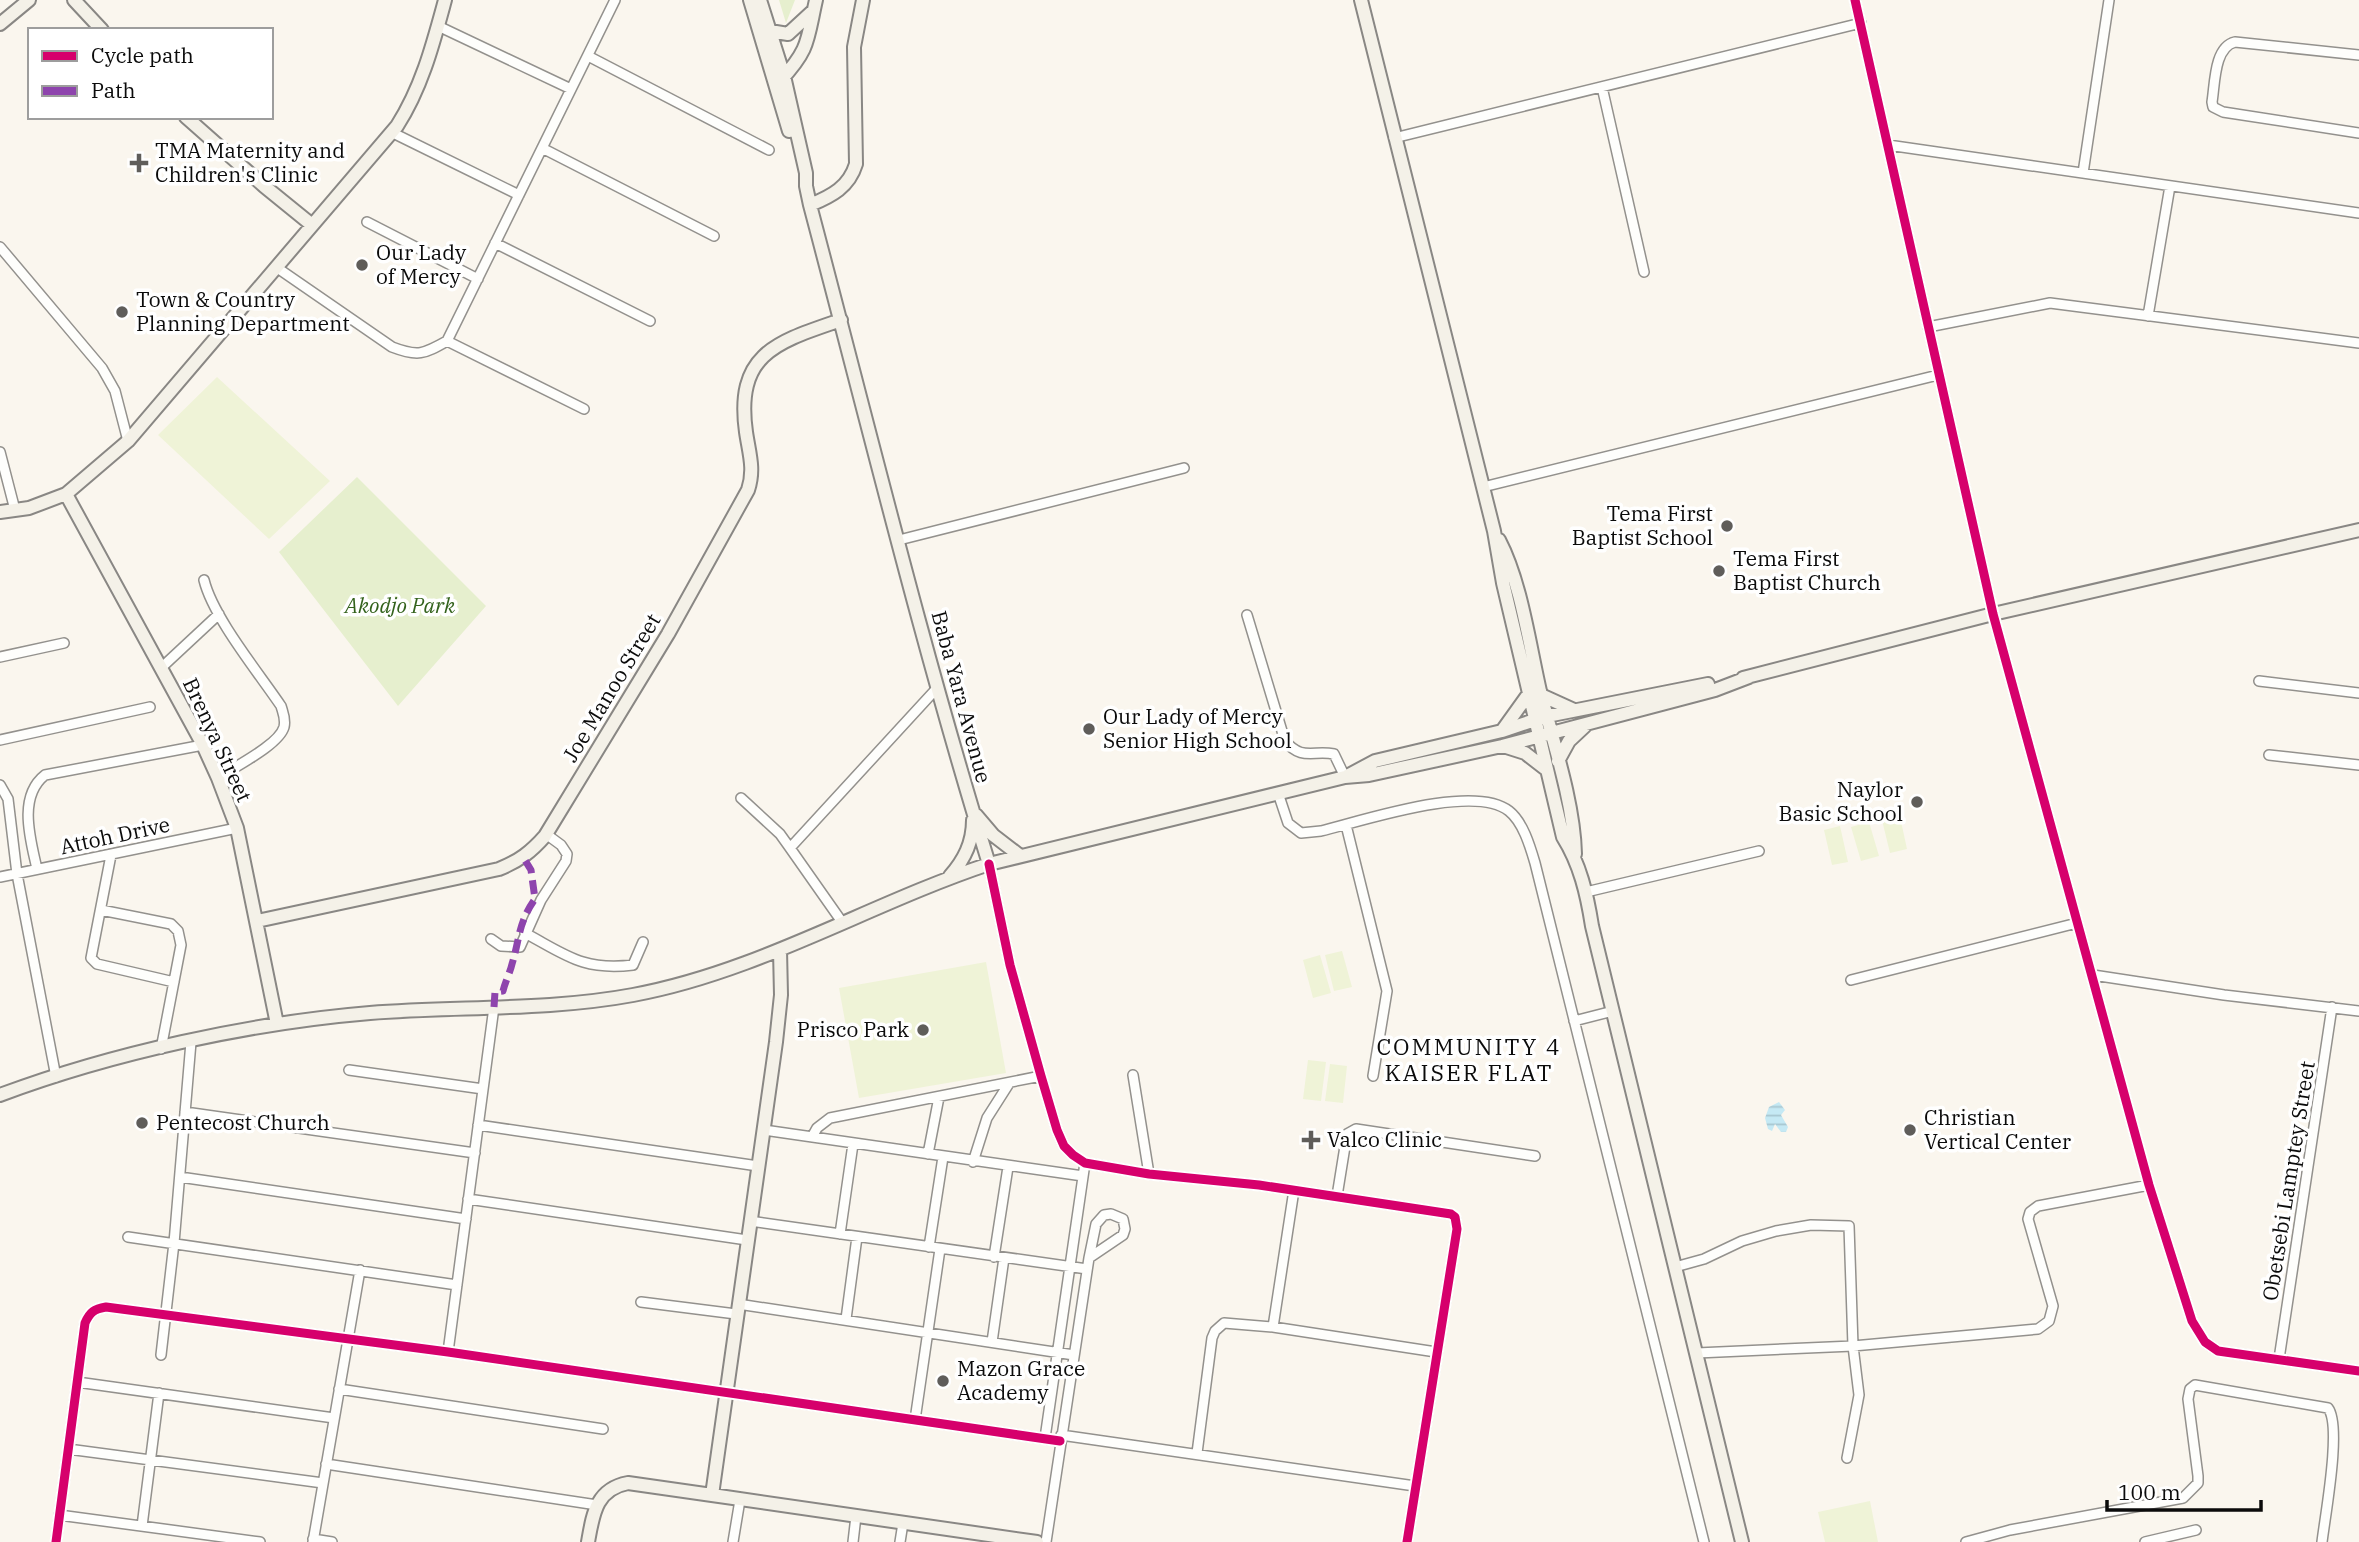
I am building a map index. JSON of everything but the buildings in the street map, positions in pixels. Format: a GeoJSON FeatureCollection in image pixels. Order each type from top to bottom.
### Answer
{"type":"FeatureCollection","features":[{"type":"Feature","properties":{"kind":"main road"},"geometry":{"type":"LineString","coordinates":[[0,24],[29,0]]}},
{"type":"Feature","properties":{"kind":"main road"},"geometry":{"type":"LineString","coordinates":[[74,0],[100,28]]}},
{"type":"Feature","properties":{"kind":"main road"},"geometry":{"type":"LineString","coordinates":[[0,513],[29,508],[66,494],[128,441],[391,132],[412,102],[445,0]]}},
{"type":"Feature","properties":{"kind":"main road","name":"Baba Yara Avenue"},"geometry":{"type":"LineString","coordinates":[[750,0],[780,81]]}},
{"type":"Feature","properties":{"kind":"main road","name":"Baba Yara Avenue"},"geometry":{"type":"LineString","coordinates":[[760,0],[806,173],[810,205],[938,687],[989,864]]}},
{"type":"Feature","properties":{"kind":"main road"},"geometry":{"type":"LineString","coordinates":[[810,205],[830,197],[844,186],[852,177],[856,164],[854,47],[863,0]]}},
{"type":"Feature","properties":{"kind":"main road"},"geometry":{"type":"LineString","coordinates":[[1361,0],[1494,531],[1503,583],[1536,693],[1545,735],[1547,770],[1563,836],[1574,855],[1586,892],[1592,926],[1742,1542]]}},
{"type":"Feature","properties":{"kind":"main road"},"geometry":{"type":"LineString","coordinates":[[780,81],[805,50],[811,33],[815,5]]}},
{"type":"Feature","properties":{"kind":"main road"},"geometry":{"type":"LineString","coordinates":[[770,31],[788,34],[799,27],[815,5]]}},
{"type":"Feature","properties":{"kind":"main road"},"geometry":{"type":"LineString","coordinates":[[188,119],[312,225]]}},
{"type":"Feature","properties":{"kind":"main road","name":"Joe Manoo Street"},"geometry":{"type":"LineString","coordinates":[[257,921],[499,869],[518,862],[534,850],[668,634],[748,491],[752,478],[752,456],[744,410],[747,382],[759,359],[777,344],[841,320]]}},
{"type":"Feature","properties":{"kind":"main road","name":"Brenya Street"},"geometry":{"type":"LineString","coordinates":[[66,494],[218,778],[237,828],[277,1024]]}},
{"type":"Feature","properties":{"kind":"main road"},"geometry":{"type":"LineString","coordinates":[[1345,777],[1375,761],[1502,731],[1574,709],[1749,677],[1993,614],[2359,530]]}},
{"type":"Feature","properties":{"kind":"main road"},"geometry":{"type":"LineString","coordinates":[[0,1096],[57,1077],[191,1041],[277,1024],[368,1013],[596,1002],[701,979],[780,950],[950,877],[1019,855],[1345,777],[1369,775],[1502,746],[1715,690],[1749,677]]}},
{"type":"Feature","properties":{"kind":"main road"},"geometry":{"type":"LineString","coordinates":[[1536,693],[1574,709]]}},
{"type":"Feature","properties":{"kind":"main road"},"geometry":{"type":"LineString","coordinates":[[1502,731],[1536,693]]}},
{"type":"Feature","properties":{"kind":"main road"},"geometry":{"type":"LineString","coordinates":[[1558,761],[1569,741],[1588,723]]}},
{"type":"Feature","properties":{"kind":"main road"},"geometry":{"type":"LineString","coordinates":[[1545,735],[1558,761],[1574,833],[1574,855]]}},
{"type":"Feature","properties":{"kind":"main road"},"geometry":{"type":"LineString","coordinates":[[1502,746],[1525,753],[1547,770]]}},
{"type":"Feature","properties":{"kind":"main road"},"geometry":{"type":"LineString","coordinates":[[972,810],[993,835],[1019,855]]}},
{"type":"Feature","properties":{"kind":"main road"},"geometry":{"type":"LineString","coordinates":[[950,877],[967,853],[971,839],[972,810]]}},
{"type":"Feature","properties":{"kind":"main road"},"geometry":{"type":"LineString","coordinates":[[712,1495],[781,995],[780,950]]}},
{"type":"Feature","properties":{"kind":"main road"},"geometry":{"type":"LineString","coordinates":[[588,1542],[597,1505],[606,1492],[628,1483],[1037,1542]]}},
{"type":"Feature","properties":{"kind":"street"},"geometry":{"type":"LineString","coordinates":[[276,267],[392,347],[408,353],[425,354],[447,341],[615,0]]}},
{"type":"Feature","properties":{"kind":"street"},"geometry":{"type":"LineString","coordinates":[[1855,0],[1993,614],[2149,1185],[2192,1321],[2211,1348],[2218,1351],[2359,1371]]}},
{"type":"Feature","properties":{"kind":"street"},"geometry":{"type":"LineString","coordinates":[[2082,173],[2109,0]]}},
{"type":"Feature","properties":{"kind":"street"},"geometry":{"type":"LineString","coordinates":[[1394,138],[1861,23]]}},
{"type":"Feature","properties":{"kind":"street"},"geometry":{"type":"LineString","coordinates":[[438,26],[571,89]]}},
{"type":"Feature","properties":{"kind":"street"},"geometry":{"type":"LineString","coordinates":[[2359,55],[2235,42],[2222,51],[2212,102],[2213,107],[2223,112],[2359,133]]}},
{"type":"Feature","properties":{"kind":"street"},"geometry":{"type":"LineString","coordinates":[[588,56],[769,150]]}},
{"type":"Feature","properties":{"kind":"street"},"geometry":{"type":"LineString","coordinates":[[1602,87],[1644,272]]}},
{"type":"Feature","properties":{"kind":"street"},"geometry":{"type":"LineString","coordinates":[[391,132],[519,195]]}},
{"type":"Feature","properties":{"kind":"street"},"geometry":{"type":"LineString","coordinates":[[1888,145],[2359,213]]}},
{"type":"Feature","properties":{"kind":"street"},"geometry":{"type":"LineString","coordinates":[[542,148],[714,236]]}},
{"type":"Feature","properties":{"kind":"street"},"geometry":{"type":"LineString","coordinates":[[2148,316],[2170,186]]}},
{"type":"Feature","properties":{"kind":"street"},"geometry":{"type":"LineString","coordinates":[[367,222],[478,279]]}},
{"type":"Feature","properties":{"kind":"street"},"geometry":{"type":"LineString","coordinates":[[495,243],[650,321]]}},
{"type":"Feature","properties":{"kind":"street"},"geometry":{"type":"LineString","coordinates":[[0,247],[102,368],[115,391],[128,441]]}},
{"type":"Feature","properties":{"kind":"street"},"geometry":{"type":"LineString","coordinates":[[1928,327],[2050,303],[2359,343]]}},
{"type":"Feature","properties":{"kind":"street"},"geometry":{"type":"LineString","coordinates":[[447,341],[584,409]]}},
{"type":"Feature","properties":{"kind":"street"},"geometry":{"type":"LineString","coordinates":[[1483,487],[1938,375]]}},
{"type":"Feature","properties":{"kind":"street"},"geometry":{"type":"LineString","coordinates":[[0,452],[15,510]]}},
{"type":"Feature","properties":{"kind":"street"},"geometry":{"type":"LineString","coordinates":[[899,540],[1184,468]]}},
{"type":"Feature","properties":{"kind":"street"},"geometry":{"type":"LineString","coordinates":[[204,580],[219,614],[285,716],[284,727],[277,739],[218,778]]}},
{"type":"Feature","properties":{"kind":"street"},"geometry":{"type":"LineString","coordinates":[[161,668],[219,614]]}},
{"type":"Feature","properties":{"kind":"street"},"geometry":{"type":"LineString","coordinates":[[1247,615],[1285,741],[1304,754],[1334,754],[1345,777]]}},
{"type":"Feature","properties":{"kind":"street"},"geometry":{"type":"LineString","coordinates":[[0,657],[64,643]]}},
{"type":"Feature","properties":{"kind":"street"},"geometry":{"type":"LineString","coordinates":[[2259,681],[2359,693]]}},
{"type":"Feature","properties":{"kind":"street"},"geometry":{"type":"LineString","coordinates":[[790,848],[938,687]]}},
{"type":"Feature","properties":{"kind":"street"},"geometry":{"type":"LineString","coordinates":[[0,740],[150,707]]}},
{"type":"Feature","properties":{"kind":"street"},"geometry":{"type":"LineString","coordinates":[[37,869],[28,827],[28,810],[35,786],[45,775],[203,746]]}},
{"type":"Feature","properties":{"kind":"street"},"geometry":{"type":"LineString","coordinates":[[2269,755],[2359,765]]}},
{"type":"Feature","properties":{"kind":"street"},"geometry":{"type":"LineString","coordinates":[[0,785],[8,799],[17,874],[57,1077]]}},
{"type":"Feature","properties":{"kind":"street"},"geometry":{"type":"LineString","coordinates":[[1278,793],[1288,823],[1301,833],[1309,834],[1397,812],[1467,800],[1494,803],[1516,817],[1531,848],[1704,1542]]}},
{"type":"Feature","properties":{"kind":"street"},"geometry":{"type":"LineString","coordinates":[[741,798],[780,834],[842,922]]}},
{"type":"Feature","properties":{"kind":"street"},"geometry":{"type":"LineString","coordinates":[[1346,825],[1387,991],[1373,1076]]}},
{"type":"Feature","properties":{"kind":"street","name":"Attoh Drive"},"geometry":{"type":"LineString","coordinates":[[0,877],[237,828]]}},
{"type":"Feature","properties":{"kind":"street"},"geometry":{"type":"LineString","coordinates":[[491,939],[502,946],[520,947],[541,900],[566,861],[567,854],[561,845],[546,834]]}},
{"type":"Feature","properties":{"kind":"street"},"geometry":{"type":"LineString","coordinates":[[1586,892],[1759,850]]}},
{"type":"Feature","properties":{"kind":"street"},"geometry":{"type":"LineString","coordinates":[[111,855],[91,952],[93,961],[174,982]]}},
{"type":"Feature","properties":{"kind":"street"},"geometry":{"type":"LineString","coordinates":[[989,864],[1010,965],[1041,1076],[1064,1146],[1073,1156],[1085,1163],[1149,1174],[1337,1196],[1451,1214],[1454,1217],[1457,1229],[1407,1542]]}},
{"type":"Feature","properties":{"kind":"street"},"geometry":{"type":"LineString","coordinates":[[100,910],[174,926],[181,945],[161,1049]]}},
{"type":"Feature","properties":{"kind":"street"},"geometry":{"type":"LineString","coordinates":[[1851,980],[2077,923]]}},
{"type":"Feature","properties":{"kind":"street"},"geometry":{"type":"LineString","coordinates":[[525,933],[577,962],[612,968],[633,965],[643,942]]}},
{"type":"Feature","properties":{"kind":"street"},"geometry":{"type":"LineString","coordinates":[[2092,975],[2224,995],[2359,1010]]}},
{"type":"Feature","properties":{"kind":"street"},"geometry":{"type":"LineString","coordinates":[[448,1352],[494,1007]]}},
{"type":"Feature","properties":{"kind":"street","name":"Obetsebi Lamptey Street"},"geometry":{"type":"LineString","coordinates":[[2279,1360],[2332,1007]]}},
{"type":"Feature","properties":{"kind":"street"},"geometry":{"type":"LineString","coordinates":[[1574,1021],[1613,1011]]}},
{"type":"Feature","properties":{"kind":"street"},"geometry":{"type":"LineString","coordinates":[[161,1355],[174,1243],[191,1041]]}},
{"type":"Feature","properties":{"kind":"street"},"geometry":{"type":"LineString","coordinates":[[349,1070],[483,1089]]}},
{"type":"Feature","properties":{"kind":"street"},"geometry":{"type":"LineString","coordinates":[[1133,1075],[1149,1174]]}},
{"type":"Feature","properties":{"kind":"street"},"geometry":{"type":"LineString","coordinates":[[812,1137],[817,1128],[830,1118],[1008,1085],[1041,1076]]}},
{"type":"Feature","properties":{"kind":"street"},"geometry":{"type":"LineString","coordinates":[[973,1162],[987,1118],[1008,1085]]}},
{"type":"Feature","properties":{"kind":"street"},"geometry":{"type":"LineString","coordinates":[[928,1154],[939,1097]]}},
{"type":"Feature","properties":{"kind":"street"},"geometry":{"type":"LineString","coordinates":[[185,1112],[475,1153]]}},
{"type":"Feature","properties":{"kind":"street"},"geometry":{"type":"LineString","coordinates":[[478,1125],[758,1166]]}},
{"type":"Feature","properties":{"kind":"street"},"geometry":{"type":"LineString","coordinates":[[1337,1196],[1348,1135],[1356,1129],[1535,1156]]}},
{"type":"Feature","properties":{"kind":"street"},"geometry":{"type":"LineString","coordinates":[[764,1130],[1083,1177]]}},
{"type":"Feature","properties":{"kind":"street"},"geometry":{"type":"LineString","coordinates":[[840,1234],[853,1144]]}},
{"type":"Feature","properties":{"kind":"street"},"geometry":{"type":"LineString","coordinates":[[929,1247],[943,1157]]}},
{"type":"Feature","properties":{"kind":"street"},"geometry":{"type":"LineString","coordinates":[[1045,1438],[1085,1163]]}},
{"type":"Feature","properties":{"kind":"street"},"geometry":{"type":"LineString","coordinates":[[992,1342],[1008,1167]]}},
{"type":"Feature","properties":{"kind":"street"},"geometry":{"type":"LineString","coordinates":[[180,1177],[466,1219]]}},
{"type":"Feature","properties":{"kind":"street"},"geometry":{"type":"LineString","coordinates":[[1697,1353],[1853,1346],[2041,1327],[2052,1317],[2053,1306],[2028,1219],[2031,1212],[2038,1206],[2149,1185]]}},
{"type":"Feature","properties":{"kind":"street"},"geometry":{"type":"LineString","coordinates":[[1273,1327],[1294,1190]]}},
{"type":"Feature","properties":{"kind":"street"},"geometry":{"type":"LineString","coordinates":[[468,1199],[747,1240]]}},
{"type":"Feature","properties":{"kind":"street"},"geometry":{"type":"LineString","coordinates":[[1046,1542],[1089,1258],[1099,1219],[1111,1214],[1123,1219],[1123,1235],[1089,1258]]}},
{"type":"Feature","properties":{"kind":"street"},"geometry":{"type":"LineString","coordinates":[[750,1221],[1087,1269]]}},
{"type":"Feature","properties":{"kind":"street"},"geometry":{"type":"LineString","coordinates":[[1675,1266],[1704,1259],[1742,1241],[1776,1231],[1811,1225],[1849,1226],[1853,1346],[1859,1395],[1847,1458]]}},
{"type":"Feature","properties":{"kind":"street"},"geometry":{"type":"LineString","coordinates":[[128,1237],[457,1285]]}},
{"type":"Feature","properties":{"kind":"street"},"geometry":{"type":"LineString","coordinates":[[846,1319],[857,1237]]}},
{"type":"Feature","properties":{"kind":"street"},"geometry":{"type":"LineString","coordinates":[[915,1420],[940,1249]]}},
{"type":"Feature","properties":{"kind":"street"},"geometry":{"type":"LineString","coordinates":[[332,1542],[313,1541],[360,1270]]}},
{"type":"Feature","properties":{"kind":"street"},"geometry":{"type":"LineString","coordinates":[[641,1302],[846,1319],[1074,1355]]}},
{"type":"Feature","properties":{"kind":"street"},"geometry":{"type":"LineString","coordinates":[[56,1542],[85,1323],[89,1313],[106,1307],[448,1352],[1045,1438],[1197,1454],[1415,1486]]}},
{"type":"Feature","properties":{"kind":"street"},"geometry":{"type":"LineString","coordinates":[[1197,1454],[1212,1338],[1224,1323],[1273,1327],[1436,1352]]}},
{"type":"Feature","properties":{"kind":"street"},"geometry":{"type":"LineString","coordinates":[[77,1382],[334,1418]]}},
{"type":"Feature","properties":{"kind":"street"},"geometry":{"type":"LineString","coordinates":[[1966,1542],[2010,1530],[2183,1498],[2198,1483],[2199,1476],[2188,1399],[2190,1389],[2195,1385],[2328,1408],[2334,1419],[2334,1441],[2322,1542]]}},
{"type":"Feature","properties":{"kind":"street"},"geometry":{"type":"LineString","coordinates":[[339,1389],[603,1429]]}},
{"type":"Feature","properties":{"kind":"street"},"geometry":{"type":"LineString","coordinates":[[142,1526],[159,1393]]}},
{"type":"Feature","properties":{"kind":"street"},"geometry":{"type":"LineString","coordinates":[[68,1449],[323,1483]]}},
{"type":"Feature","properties":{"kind":"street"},"geometry":{"type":"LineString","coordinates":[[326,1464],[597,1505]]}},
{"type":"Feature","properties":{"kind":"street"},"geometry":{"type":"LineString","coordinates":[[733,1542],[740,1500]]}},
{"type":"Feature","properties":{"kind":"street"},"geometry":{"type":"LineString","coordinates":[[59,1515],[260,1542]]}},
{"type":"Feature","properties":{"kind":"street"},"geometry":{"type":"LineString","coordinates":[[853,1542],[856,1516]]}},
{"type":"Feature","properties":{"kind":"street"},"geometry":{"type":"LineString","coordinates":[[901,1542],[903,1523]]}},
{"type":"Feature","properties":{"kind":"street"},"geometry":{"type":"LineString","coordinates":[[2010,1530],[2013,1542]]}},
{"type":"Feature","properties":{"kind":"street"},"geometry":{"type":"LineString","coordinates":[[2145,1542],[2196,1530]]}},
{"type":"Feature","properties":{"kind":"green space"},"geometry":{"type":"Polygon","coordinates":[[[779,0],[795,0],[786,23],[779,0]]]}},
{"type":"Feature","properties":{"kind":"green space"},"geometry":{"type":"Polygon","coordinates":[[[217,377],[330,481],[269,539],[158,435],[217,377]]]}},
{"type":"Feature","properties":{"kind":"green space","name":"Akodjo Park"},"geometry":{"type":"Polygon","coordinates":[[[357,477],[486,606],[398,706],[279,552],[357,477]]]}},
{"type":"Feature","properties":{"kind":"green space"},"geometry":{"type":"Polygon","coordinates":[[[1899,812],[1907,849],[1890,853],[1881,816],[1899,812]]]}},
{"type":"Feature","properties":{"kind":"green space"},"geometry":{"type":"Polygon","coordinates":[[[1869,822],[1879,856],[1861,861],[1851,827],[1869,822]]]}},
{"type":"Feature","properties":{"kind":"green space"},"geometry":{"type":"Polygon","coordinates":[[[1840,826],[1848,862],[1832,865],[1824,830],[1840,826]]]}},
{"type":"Feature","properties":{"kind":"green space"},"geometry":{"type":"Polygon","coordinates":[[[1342,951],[1352,987],[1334,991],[1325,955],[1342,951]]]}},
{"type":"Feature","properties":{"kind":"green space"},"geometry":{"type":"Polygon","coordinates":[[[1320,955],[1331,993],[1313,998],[1303,960],[1320,955]]]}},
{"type":"Feature","properties":{"kind":"green space","name":"Prisco Park"},"geometry":{"type":"Polygon","coordinates":[[[986,962],[1006,1073],[859,1098],[839,988],[986,962]]]}},
{"type":"Feature","properties":{"kind":"green space"},"geometry":{"type":"Polygon","coordinates":[[[1308,1060],[1326,1062],[1321,1101],[1303,1099],[1308,1060]]]}},
{"type":"Feature","properties":{"kind":"green space"},"geometry":{"type":"Polygon","coordinates":[[[1330,1064],[1347,1066],[1343,1103],[1325,1101],[1330,1064]]]}},
{"type":"Feature","properties":{"kind":"green space"},"geometry":{"type":"Polygon","coordinates":[[[1870,1501],[1878,1542],[1825,1542],[1818,1512],[1870,1501]]]}},
{"type":"Feature","properties":{"kind":"water"},"geometry":{"type":"Polygon","coordinates":[[[1779,1102],[1785,1110],[1781,1115],[1788,1127],[1786,1132],[1781,1132],[1775,1124],[1772,1131],[1768,1129],[1765,1118],[1769,1107],[1779,1102]]]}},
{"type":"Feature","properties":{"kind":"marked path"},"geometry":{"type":"LineString","coordinates":[[494,1007],[495,992],[503,991],[522,923],[535,899],[531,870],[523,857]]}},
{"type":"Feature","properties":{"kind":"cycle path"},"geometry":{"type":"LineString","coordinates":[[1855,0],[1993,614],[2149,1185],[2192,1321],[2205,1342],[2218,1351],[2359,1371]]}},
{"type":"Feature","properties":{"kind":"cycle path"},"geometry":{"type":"LineString","coordinates":[[989,864],[1010,965],[1041,1076],[1057,1130],[1064,1146],[1073,1155],[1085,1163],[1149,1174],[1259,1185],[1451,1214],[1455,1217],[1457,1229],[1407,1542]]}},
{"type":"Feature","properties":{"kind":"cycle path"},"geometry":{"type":"LineString","coordinates":[[56,1542],[85,1323],[93,1312],[106,1307],[448,1352],[1060,1441]]}},
{"type":"Feature","properties":{"kind":"place","name":"TMA Maternity and Children's Clinic"},"geometry":{"type":"Point","coordinates":[139,163]}},
{"type":"Feature","properties":{"kind":"place","name":"Our Lady of Mercy"},"geometry":{"type":"Point","coordinates":[362,265]}},
{"type":"Feature","properties":{"kind":"place","name":"Town & Country Planning Department"},"geometry":{"type":"Point","coordinates":[122,312]}},
{"type":"Feature","properties":{"kind":"place","name":"Tema First Baptist School"},"geometry":{"type":"Point","coordinates":[1727,526]}},
{"type":"Feature","properties":{"kind":"place","name":"Tema First Baptist Church"},"geometry":{"type":"Point","coordinates":[1719,571]}},
{"type":"Feature","properties":{"kind":"place","name":"Our Lady of Mercy Senior High School"},"geometry":{"type":"Point","coordinates":[1089,729]}},
{"type":"Feature","properties":{"kind":"place","name":"Naylor Basic School"},"geometry":{"type":"Point","coordinates":[1917,802]}},
{"type":"Feature","properties":{"kind":"place","name":"Prisco Park"},"geometry":{"type":"Point","coordinates":[923,1030]}},
{"type":"Feature","properties":{"kind":"place","name":"Pentecost Church"},"geometry":{"type":"Point","coordinates":[142,1123]}},
{"type":"Feature","properties":{"kind":"place","name":"Christian Vertical Center"},"geometry":{"type":"Point","coordinates":[1910,1130]}},
{"type":"Feature","properties":{"kind":"place","name":"Valco Clinic"},"geometry":{"type":"Point","coordinates":[1311,1140]}},
{"type":"Feature","properties":{"kind":"place","name":"Mazon Grace Academy"},"geometry":{"type":"Point","coordinates":[943,1381]}},
{"type":"Feature","properties":{"kind":"district","name":"COMMUNITY 4 KAISER FLAT"},"geometry":{"type":"Point","coordinates":[1469,1060]}}]}
